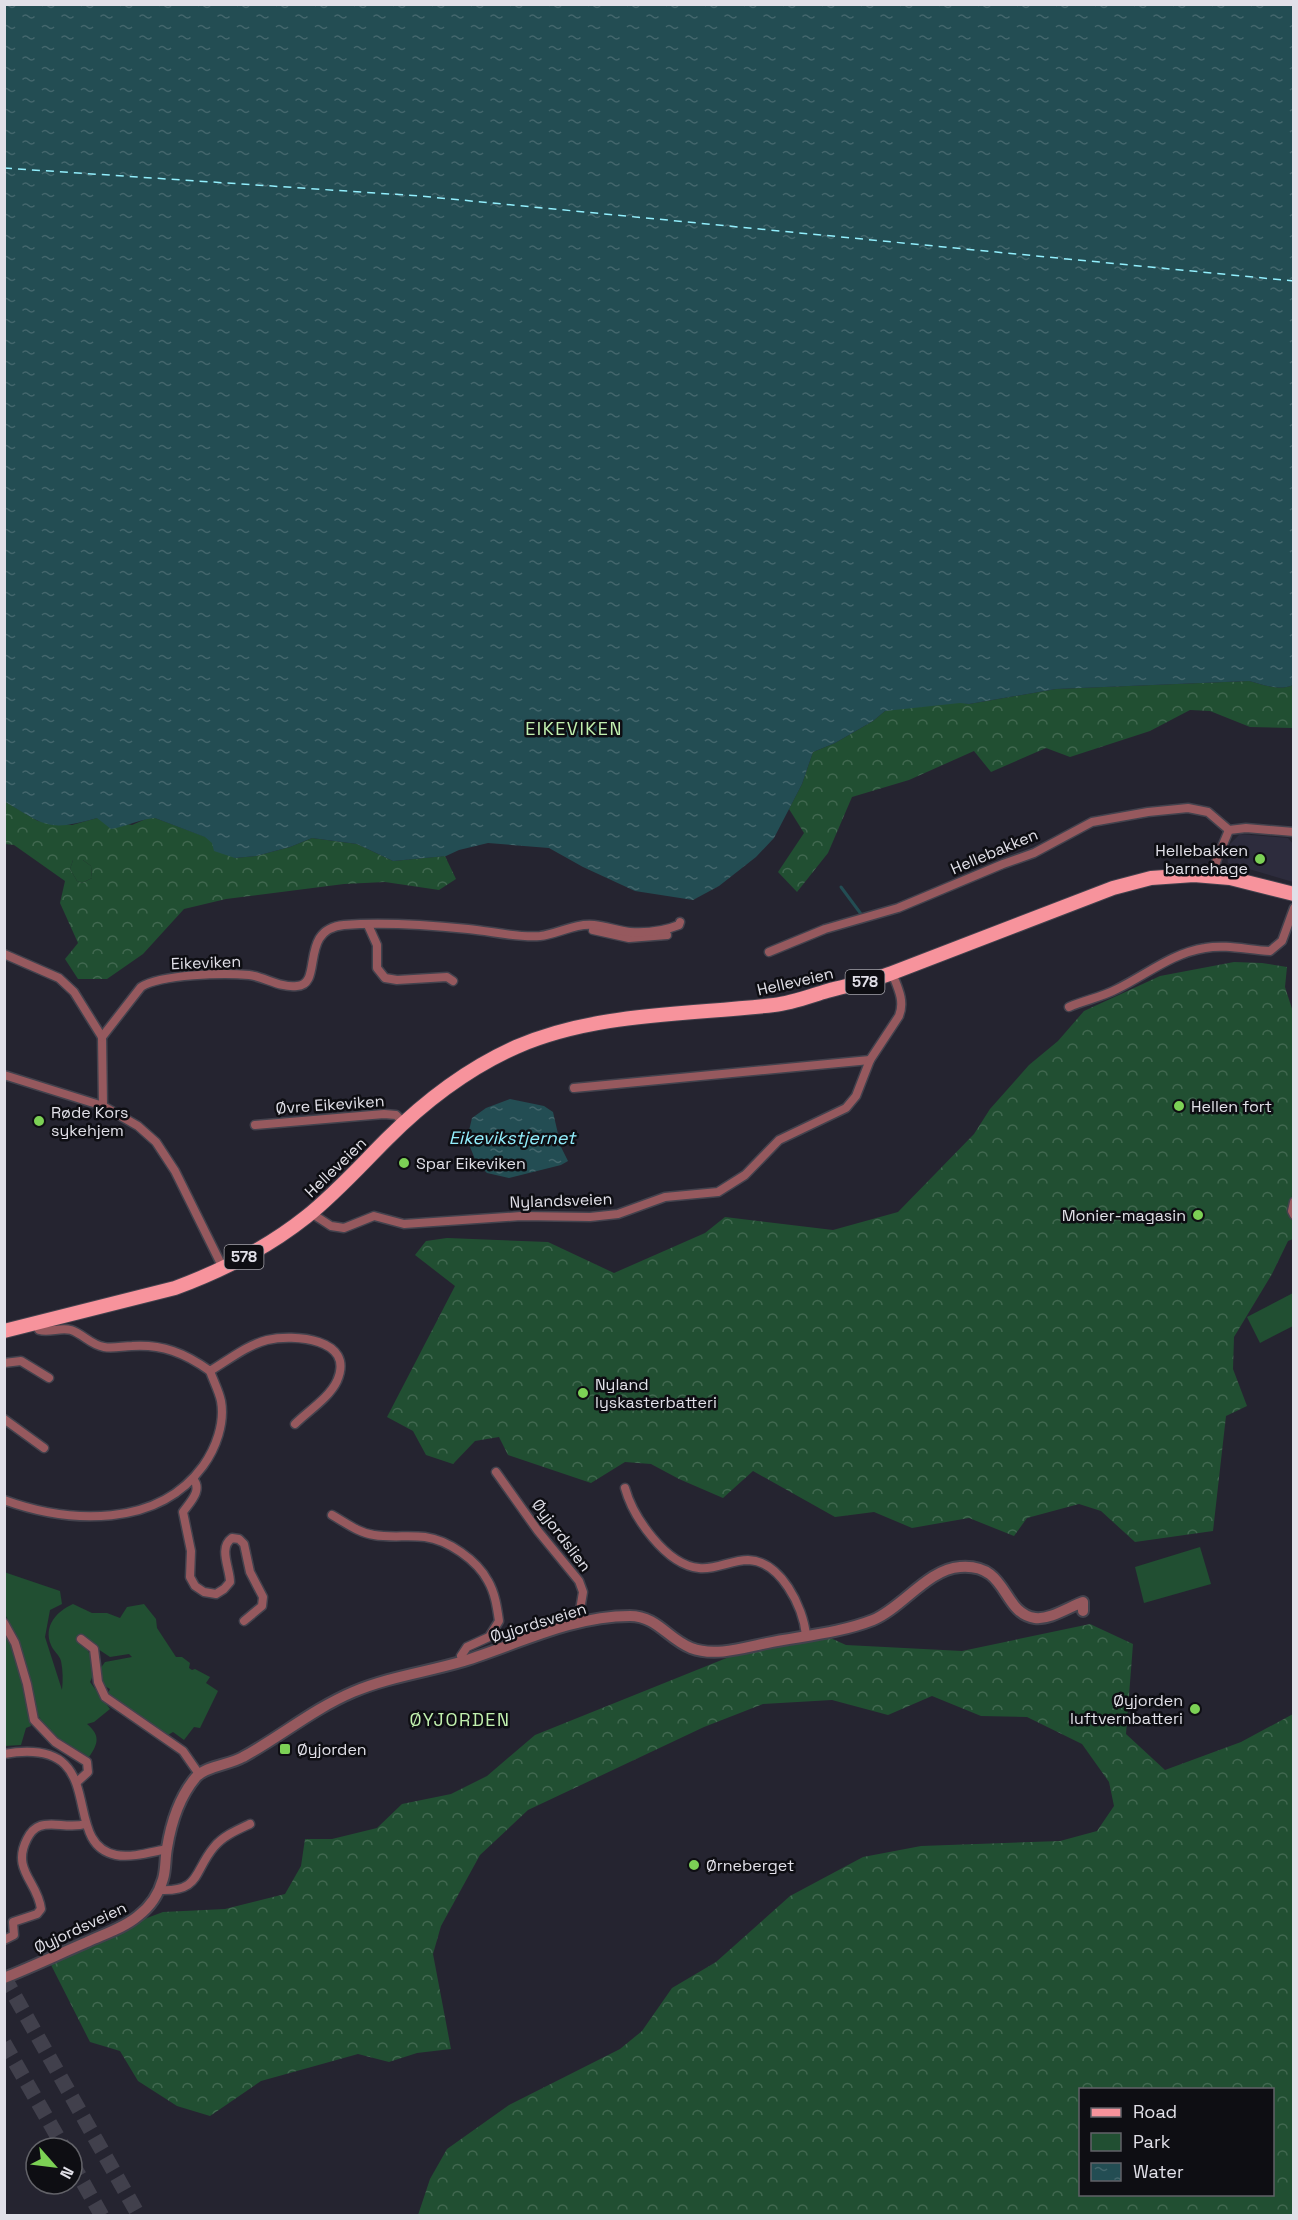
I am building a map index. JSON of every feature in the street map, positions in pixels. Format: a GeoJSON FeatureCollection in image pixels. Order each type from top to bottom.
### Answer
{"type":"FeatureCollection","features":[{"type":"Feature","properties":{"kind":"main road","name":"Helleveien"},"geometry":{"type":"LineString","coordinates":[[4,1331],[175,1288],[223,1268],[273,1240],[311,1213],[404,1123],[470,1071],[538,1039],[579,1027],[622,1020],[778,1004],[870,981],[1113,888],[1151,878],[1194,875],[1230,878],[1293,894]]}},
{"type":"Feature","properties":{"kind":"street","name":"Hellebakken"},"geometry":{"type":"LineString","coordinates":[[769,952],[825,929],[897,908],[1034,853],[1092,822],[1148,812],[1188,808],[1208,812],[1229,830]]}},
{"type":"Feature","properties":{"kind":"street"},"geometry":{"type":"LineString","coordinates":[[1212,876],[1216,859],[1229,830],[1246,828],[1293,832]]}},
{"type":"Feature","properties":{"kind":"street"},"geometry":{"type":"LineString","coordinates":[[1069,1007],[1113,991],[1192,950],[1232,947],[1269,951],[1282,941],[1293,908]]}},
{"type":"Feature","properties":{"kind":"street","name":"Eikeviken"},"geometry":{"type":"LineString","coordinates":[[102,1036],[134,995],[150,981],[194,976],[249,975],[282,984],[300,986],[307,982],[318,941],[324,932],[335,926],[434,926],[540,936],[590,925],[641,932],[674,927],[680,922]]}},
{"type":"Feature","properties":{"kind":"street"},"geometry":{"type":"LineString","coordinates":[[368,925],[377,945],[377,968],[385,978],[397,980],[447,978],[453,981]]}},
{"type":"Feature","properties":{"kind":"street"},"geometry":{"type":"LineString","coordinates":[[590,925],[593,930],[629,938],[667,935]]}},
{"type":"Feature","properties":{"kind":"street"},"geometry":{"type":"LineString","coordinates":[[4,954],[59,978],[74,992],[102,1036],[103,1106]]}},
{"type":"Feature","properties":{"kind":"street","name":"Nylandsveien"},"geometry":{"type":"LineString","coordinates":[[374,1216],[404,1224],[520,1216],[605,1216],[632,1210],[666,1197],[718,1192],[745,1174],[780,1140],[846,1108],[856,1096],[870,1060],[902,1009],[902,998],[892,973]]}},
{"type":"Feature","properties":{"kind":"street"},"geometry":{"type":"LineString","coordinates":[[574,1088],[870,1060]]}},
{"type":"Feature","properties":{"kind":"street"},"geometry":{"type":"LineString","coordinates":[[4,1075],[103,1106],[138,1126],[156,1142],[175,1171],[223,1268]]}},
{"type":"Feature","properties":{"kind":"street","name":"Øvre Eikeviken"},"geometry":{"type":"LineString","coordinates":[[255,1125],[384,1114],[396,1115],[404,1123]]}},
{"type":"Feature","properties":{"kind":"street"},"geometry":{"type":"LineString","coordinates":[[1293,1203],[1293,1215]]}},
{"type":"Feature","properties":{"kind":"street","name":"Helleveien"},"geometry":{"type":"LineString","coordinates":[[311,1213],[337,1228],[349,1227],[374,1216]]}},
{"type":"Feature","properties":{"kind":"street"},"geometry":{"type":"LineString","coordinates":[[4,1500],[69,1514],[110,1516],[145,1509],[162,1502],[193,1479],[208,1459],[217,1440],[222,1419],[221,1400],[210,1371],[171,1349],[150,1345],[103,1347],[93,1344],[72,1330],[44,1331],[39,1330],[36,1324]]}},
{"type":"Feature","properties":{"kind":"street"},"geometry":{"type":"LineString","coordinates":[[210,1371],[265,1340],[293,1336],[314,1340],[330,1347],[340,1366],[337,1380],[329,1393],[295,1424]]}},
{"type":"Feature","properties":{"kind":"street"},"geometry":{"type":"LineString","coordinates":[[4,1363],[21,1361],[49,1378]]}},
{"type":"Feature","properties":{"kind":"street"},"geometry":{"type":"LineString","coordinates":[[4,1419],[44,1448]]}},
{"type":"Feature","properties":{"kind":"street","name":"Øyjordslien"},"geometry":{"type":"LineString","coordinates":[[496,1472],[538,1531],[579,1581],[584,1592],[578,1622]]}},
{"type":"Feature","properties":{"kind":"street"},"geometry":{"type":"LineString","coordinates":[[193,1479],[197,1483],[197,1489],[183,1512],[191,1551],[190,1576],[195,1586],[204,1592],[216,1594],[224,1589],[230,1582],[225,1548],[227,1542],[232,1538],[239,1539],[244,1544],[250,1572],[262,1597],[262,1606],[244,1621]]}},
{"type":"Feature","properties":{"kind":"street"},"geometry":{"type":"LineString","coordinates":[[625,1488],[630,1504],[675,1560],[689,1566],[706,1568],[750,1560],[765,1565],[774,1572],[784,1581],[794,1596],[806,1635]]}},
{"type":"Feature","properties":{"kind":"street"},"geometry":{"type":"LineString","coordinates":[[332,1515],[361,1532],[374,1535],[428,1537],[460,1552],[476,1565],[488,1579],[496,1600],[499,1621],[489,1637],[467,1647],[461,1656],[464,1661]]}},
{"type":"Feature","properties":{"kind":"street","name":"Øyjordsveien"},"geometry":{"type":"LineString","coordinates":[[4,1978],[130,1922],[147,1908],[164,1878],[167,1849],[177,1811],[199,1774],[239,1759],[318,1710],[352,1692],[381,1682],[464,1661],[578,1622],[629,1616],[651,1620],[690,1648],[714,1652],[851,1627],[877,1618],[929,1580],[947,1569],[956,1567],[972,1566],[990,1573],[1015,1606],[1035,1618],[1059,1612],[1083,1602],[1083,1611]]}},
{"type":"Feature","properties":{"kind":"street"},"geometry":{"type":"LineString","coordinates":[[4,1623],[15,1644],[27,1684],[34,1720],[55,1742],[87,1762],[88,1772],[77,1782]]}},
{"type":"Feature","properties":{"kind":"street"},"geometry":{"type":"LineString","coordinates":[[81,1639],[94,1649],[98,1682],[105,1697],[183,1751],[199,1774]]}},
{"type":"Feature","properties":{"kind":"street"},"geometry":{"type":"LineString","coordinates":[[4,1754],[32,1751],[50,1755],[64,1763],[77,1782],[86,1824],[95,1841],[113,1854],[132,1855],[167,1849]]}},
{"type":"Feature","properties":{"kind":"street"},"geometry":{"type":"LineString","coordinates":[[4,1940],[14,1935],[13,1922],[37,1914],[41,1909],[22,1864],[23,1850],[30,1833],[43,1825],[72,1827],[86,1824]]}},
{"type":"Feature","properties":{"kind":"street"},"geometry":{"type":"LineString","coordinates":[[159,1890],[172,1891],[192,1882],[219,1841],[250,1824]]}},
{"type":"Feature","properties":{"kind":"shaded area","name":"Hellebakken barnehage"},"geometry":{"type":"Polygon","coordinates":[[[1240,834],[1288,838],[1293,844],[1293,882],[1228,863],[1230,844],[1240,834]]]}},
{"type":"Feature","properties":{"kind":"green space"},"geometry":{"type":"Polygon","coordinates":[[[1249,681],[1277,687],[1293,685],[1293,728],[1250,727],[1210,711],[1190,710],[1150,731],[1070,757],[1046,748],[991,772],[974,751],[909,780],[852,797],[828,853],[797,892],[778,872],[804,833],[789,809],[802,784],[813,752],[835,743],[873,721],[885,711],[960,702],[969,704],[1056,689],[1249,681]]]}},
{"type":"Feature","properties":{"kind":"green space"},"geometry":{"type":"Polygon","coordinates":[[[4,801],[38,821],[72,825],[97,818],[132,825],[148,818],[155,818],[206,837],[235,858],[256,856],[290,847],[312,838],[357,844],[393,861],[445,856],[456,879],[439,890],[385,882],[344,884],[226,899],[184,909],[143,954],[107,979],[78,979],[65,959],[78,943],[60,903],[65,881],[14,845],[5,844],[4,801]],[[73,860],[70,869],[77,881],[82,883],[92,878],[91,866],[83,860],[73,860]]]}},
{"type":"Feature","properties":{"kind":"green space"},"geometry":{"type":"Polygon","coordinates":[[[73,860],[83,860],[91,866],[92,878],[82,883],[77,881],[70,869],[73,860]]]}},
{"type":"Feature","properties":{"kind":"green space"},"geometry":{"type":"Polygon","coordinates":[[[1234,962],[1287,967],[1285,987],[1294,1015],[1293,1239],[1288,1241],[1272,1274],[1234,1337],[1233,1369],[1247,1406],[1226,1416],[1213,1531],[1135,1542],[1101,1511],[1079,1504],[1027,1518],[1014,1536],[969,1518],[912,1528],[874,1512],[835,1517],[753,1471],[723,1498],[651,1464],[625,1462],[591,1483],[508,1455],[499,1437],[475,1441],[453,1464],[426,1455],[413,1431],[387,1417],[455,1286],[415,1255],[426,1241],[447,1238],[548,1242],[614,1273],[705,1233],[725,1217],[833,1230],[898,1212],[974,1134],[990,1109],[1029,1065],[1058,1041],[1084,1011],[1160,976],[1234,962]]]}},
{"type":"Feature","properties":{"kind":"green space"},"geometry":{"type":"Polygon","coordinates":[[[1293,1293],[1293,1326],[1260,1343],[1247,1317],[1293,1293]]]}},
{"type":"Feature","properties":{"kind":"green space"},"geometry":{"type":"Polygon","coordinates":[[[1200,1547],[1211,1584],[1144,1603],[1135,1567],[1200,1547]]]}},
{"type":"Feature","properties":{"kind":"green space"},"geometry":{"type":"Polygon","coordinates":[[[4,1572],[60,1591],[62,1604],[50,1610],[45,1637],[62,1690],[61,1661],[49,1638],[50,1626],[57,1615],[73,1604],[92,1613],[107,1613],[120,1618],[127,1607],[144,1604],[156,1619],[157,1628],[176,1657],[182,1657],[190,1663],[189,1668],[192,1670],[195,1669],[210,1677],[206,1683],[218,1691],[200,1728],[194,1727],[184,1740],[173,1732],[168,1735],[107,1695],[110,1689],[101,1684],[100,1669],[105,1662],[132,1657],[129,1654],[110,1657],[80,1637],[93,1665],[90,1682],[110,1709],[94,1722],[87,1724],[97,1739],[89,1757],[50,1733],[37,1714],[18,1642],[5,1614],[4,1572]]]}},
{"type":"Feature","properties":{"kind":"green space"},"geometry":{"type":"Polygon","coordinates":[[[1090,1624],[1133,1644],[1126,1734],[1165,1770],[1241,1742],[1293,1714],[1293,2215],[418,2215],[430,2179],[447,2149],[509,2105],[620,2049],[642,2031],[672,1988],[716,1962],[790,1896],[863,1857],[921,1846],[1060,1841],[1097,1831],[1114,1806],[1109,1782],[1082,1744],[1027,1717],[981,1716],[932,1696],[888,1715],[832,1700],[763,1704],[704,1727],[528,1810],[480,1855],[441,1926],[433,1954],[451,2049],[417,2053],[389,2062],[358,2054],[261,2081],[210,2116],[177,2106],[138,2081],[120,2051],[90,2042],[48,1959],[83,1942],[163,1912],[225,1909],[285,1894],[301,1866],[305,1839],[332,1839],[377,1828],[402,1804],[451,1794],[487,1776],[535,1735],[729,1657],[826,1636],[846,1645],[962,1651],[1090,1624]]]}},
{"type":"Feature","properties":{"kind":"green space"},"geometry":{"type":"Polygon","coordinates":[[[4,1630],[16,1657],[31,1726],[26,1728],[21,1745],[5,1746],[4,1630]]]}},
{"type":"Feature","properties":{"kind":"water"},"geometry":{"type":"Polygon","coordinates":[[[4,5],[1293,5],[1293,685],[1288,687],[1266,686],[1249,681],[1056,689],[969,704],[885,711],[873,721],[835,743],[813,752],[802,784],[774,838],[756,857],[719,886],[693,900],[635,891],[549,848],[488,843],[459,850],[446,856],[393,861],[357,844],[312,838],[290,847],[256,856],[235,858],[214,851],[212,843],[205,837],[155,818],[111,829],[97,818],[68,825],[57,825],[48,824],[29,816],[4,801],[4,5]]]}},
{"type":"Feature","properties":{"kind":"water","name":"Eikevikstjernet"},"geometry":{"type":"Polygon","coordinates":[[[510,1099],[544,1106],[553,1112],[561,1147],[568,1161],[561,1165],[509,1178],[487,1173],[476,1162],[467,1139],[472,1118],[486,1108],[510,1099]]]}},
{"type":"Feature","properties":{"kind":"waterway"},"geometry":{"type":"LineString","coordinates":[[841,887],[861,914]]}},
{"type":"Feature","properties":{"kind":"ferry route"},"geometry":{"type":"LineString","coordinates":[[4,168],[420,196],[1294,281]]}},
{"type":"Feature","properties":{"kind":"tunnel"},"geometry":{"type":"LineString","coordinates":[[4,1977],[139,2216]]}},
{"type":"Feature","properties":{"kind":"tunnel"},"geometry":{"type":"LineString","coordinates":[[4,2043],[57,2136]]}},
{"type":"Feature","properties":{"kind":"tunnel"},"geometry":{"type":"LineString","coordinates":[[84,2184],[102,2216]]}},
{"type":"Feature","properties":{"kind":"place","name":"Hellebakken barnehage"},"geometry":{"type":"Point","coordinates":[1260,859]}},
{"type":"Feature","properties":{"kind":"place","name":"Hellen fort"},"geometry":{"type":"Point","coordinates":[1179,1106]}},
{"type":"Feature","properties":{"kind":"place","name":"Røde Kors sykehjem"},"geometry":{"type":"Point","coordinates":[39,1121]}},
{"type":"Feature","properties":{"kind":"place","name":"Spar Eikeviken"},"geometry":{"type":"Point","coordinates":[404,1163]}},
{"type":"Feature","properties":{"kind":"place","name":"Monier-magasin"},"geometry":{"type":"Point","coordinates":[1198,1215]}},
{"type":"Feature","properties":{"kind":"place","name":"Nyland lyskasterbatteri"},"geometry":{"type":"Point","coordinates":[583,1393]}},
{"type":"Feature","properties":{"kind":"place","name":"Øyjorden luftvernbatteri"},"geometry":{"type":"Point","coordinates":[1195,1709]}},
{"type":"Feature","properties":{"kind":"place","name":"Øyjorden"},"geometry":{"type":"Point","coordinates":[285,1749]}},
{"type":"Feature","properties":{"kind":"place","name":"Ørneberget"},"geometry":{"type":"Point","coordinates":[694,1865]}},
{"type":"Feature","properties":{"kind":"district","name":"EIKEVIKEN"},"geometry":{"type":"Point","coordinates":[574,729]}},
{"type":"Feature","properties":{"kind":"district","name":"ØYJORDEN"},"geometry":{"type":"Point","coordinates":[460,1720]}}]}
